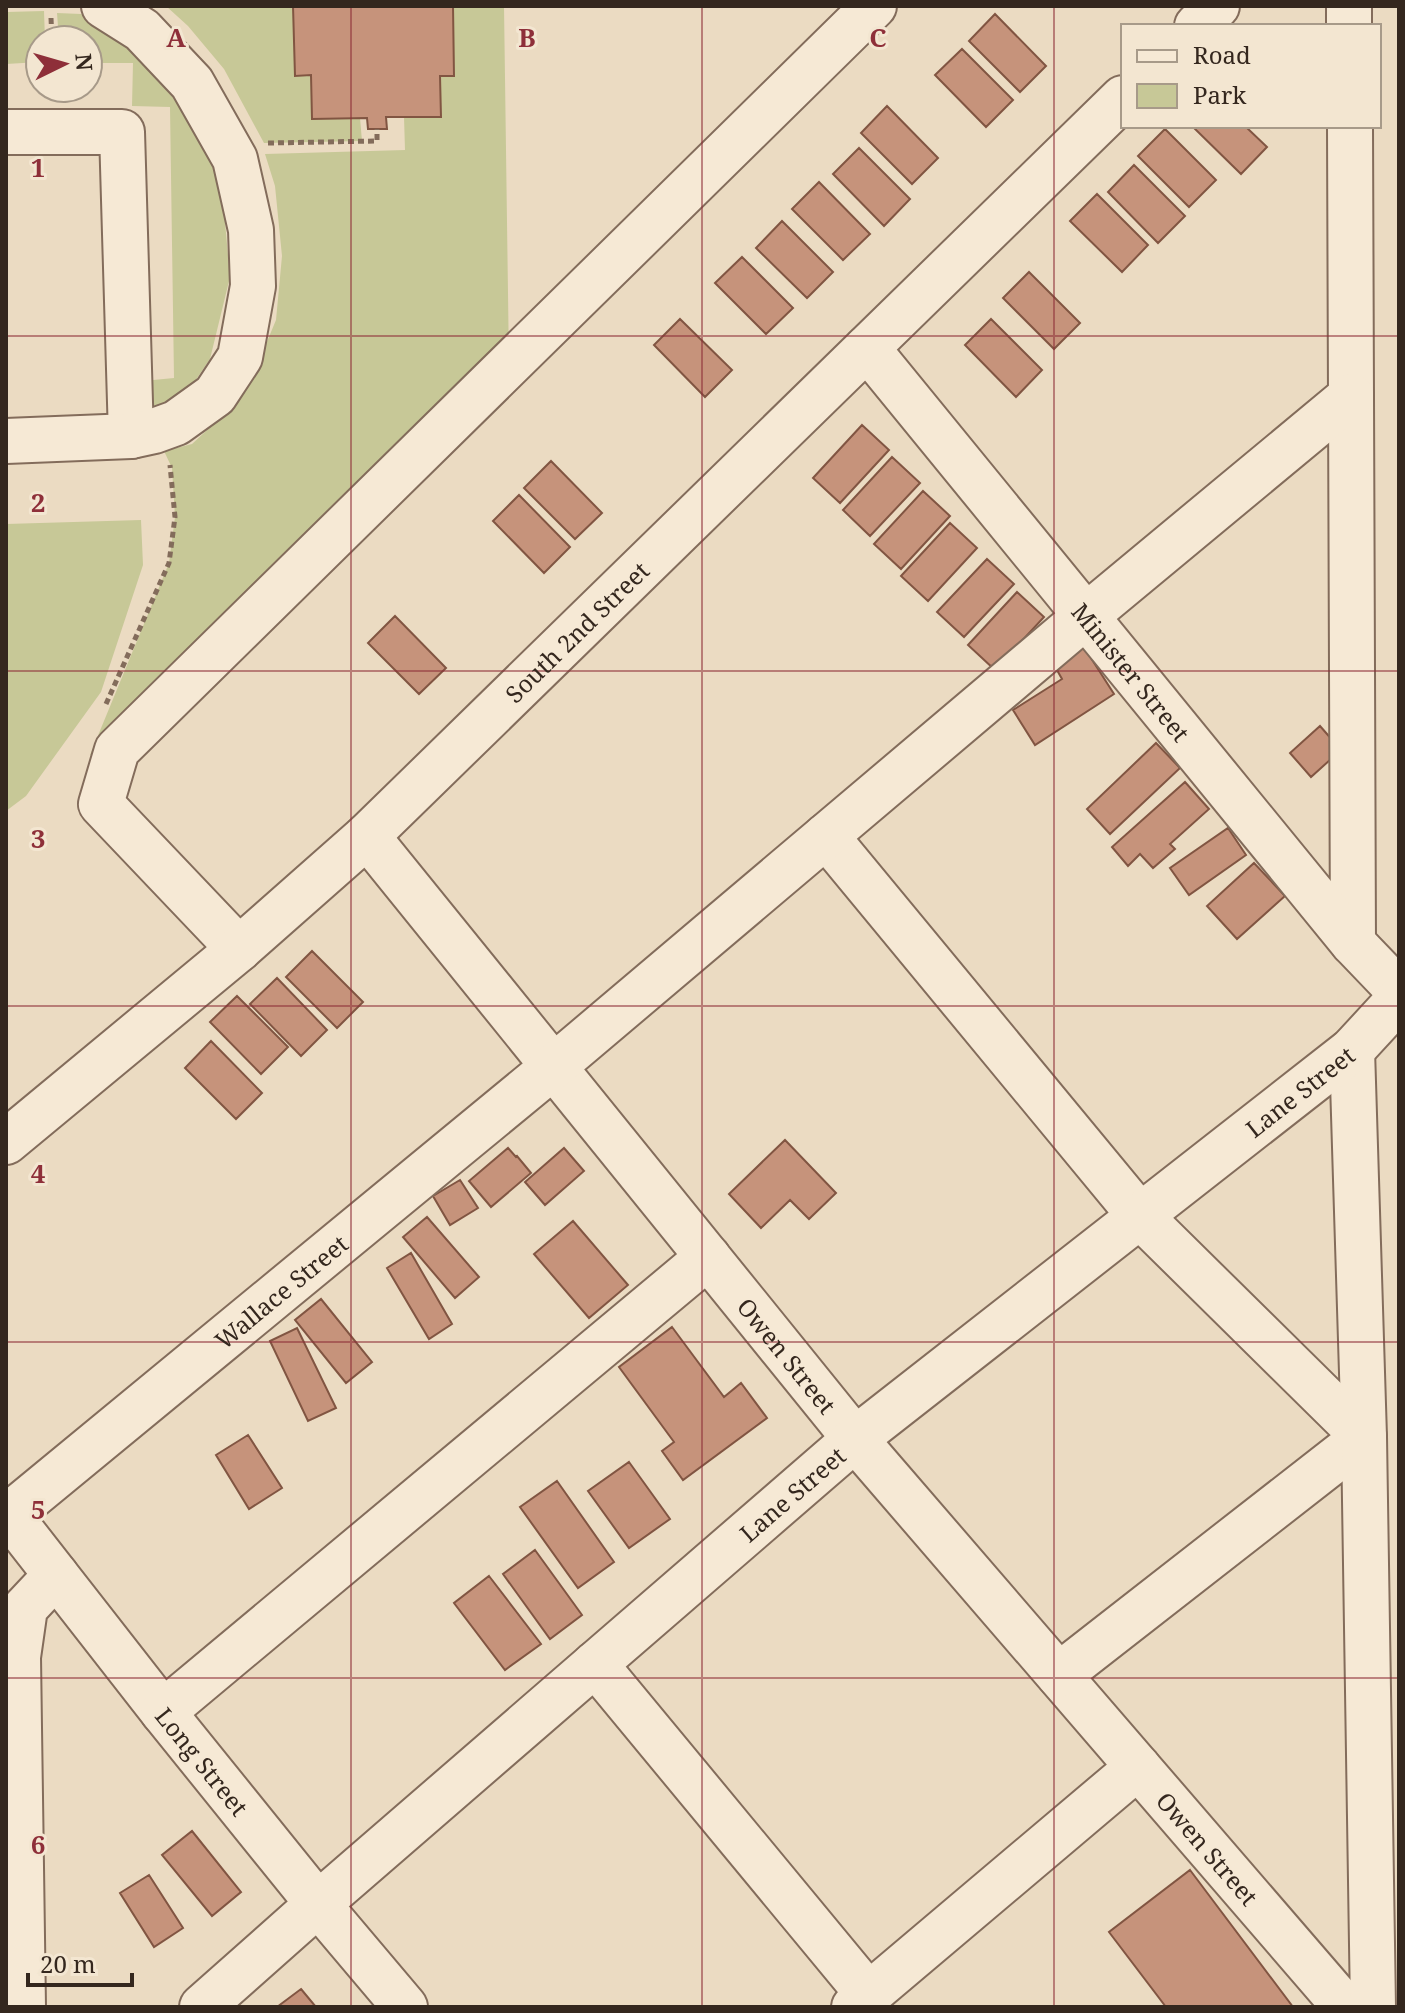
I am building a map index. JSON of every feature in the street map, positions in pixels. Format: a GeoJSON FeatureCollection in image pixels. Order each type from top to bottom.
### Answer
{"type":"FeatureCollection","features":[{"type":"Feature","properties":{"kind":"street"},"geometry":{"type":"LineString","coordinates":[[6,441],[142,434],[176,423],[215,395],[240,357],[253,286],[251,230],[235,159],[192,83],[142,30],[104,6]]}},
{"type":"Feature","properties":{"kind":"street"},"geometry":{"type":"LineString","coordinates":[[239,949],[101,804],[117,750],[874,6]]}},
{"type":"Feature","properties":{"kind":"street"},"geometry":{"type":"LineString","coordinates":[[1199,24],[1217,6]]}},
{"type":"Feature","properties":{"kind":"street","name":"South 2nd Street"},"geometry":{"type":"LineString","coordinates":[[6,1142],[239,949],[367,836],[1121,100]]}},
{"type":"Feature","properties":{"kind":"street"},"geometry":{"type":"LineString","coordinates":[[1350,128],[1353,943]]}},
{"type":"Feature","properties":{"kind":"street"},"geometry":{"type":"LineString","coordinates":[[6,132],[122,132],[142,434]]}},
{"type":"Feature","properties":{"kind":"street","name":"Minister Street"},"geometry":{"type":"LineString","coordinates":[[867,348],[1353,943],[1399,991]]}},
{"type":"Feature","properties":{"kind":"street","name":"Wallace Street"},"geometry":{"type":"LineString","coordinates":[[8,1513],[553,1067],[1351,396]]}},
{"type":"Feature","properties":{"kind":"street","name":"Owen Street"},"geometry":{"type":"LineString","coordinates":[[367,836],[855,1439],[1345,2007]]}},
{"type":"Feature","properties":{"kind":"street"},"geometry":{"type":"LineString","coordinates":[[826,836],[1140,1216],[1364,1437]]}},
{"type":"Feature","properties":{"kind":"street","name":"Lane Street"},"geometry":{"type":"LineString","coordinates":[[202,2007],[855,1439],[1352,1050],[1399,999]]}},
{"type":"Feature","properties":{"kind":"street"},"geometry":{"type":"LineString","coordinates":[[1352,1050],[1364,1437],[1373,2007]]}},
{"type":"Feature","properties":{"kind":"street"},"geometry":{"type":"LineString","coordinates":[[163,1712],[708,1257]]}},
{"type":"Feature","properties":{"kind":"street"},"geometry":{"type":"LineString","coordinates":[[1059,1675],[1364,1437]]}},
{"type":"Feature","properties":{"kind":"street","name":"Long Street"},"geometry":{"type":"LineString","coordinates":[[8,1513],[163,1712],[405,2007]]}},
{"type":"Feature","properties":{"kind":"street"},"geometry":{"type":"LineString","coordinates":[[23,2007],[18,1657],[25,1608],[56,1575]]}},
{"type":"Feature","properties":{"kind":"street"},"geometry":{"type":"LineString","coordinates":[[595,1664],[861,2001],[1138,1767]]}},
{"type":"Feature","properties":{"kind":"path"},"geometry":{"type":"LineString","coordinates":[[51,18],[51,24]]}},
{"type":"Feature","properties":{"kind":"path"},"geometry":{"type":"LineString","coordinates":[[264,143],[377,141],[377,129]]}},
{"type":"Feature","properties":{"kind":"path"},"geometry":{"type":"LineString","coordinates":[[106,705],[169,563],[175,517],[172,468],[142,434]]}},
{"type":"Feature","properties":{"kind":"green space"},"geometry":{"type":"Polygon","coordinates":[[[166,6],[293,6],[295,75],[311,75],[312,119],[360,118],[362,141],[264,143],[224,69],[188,26],[166,6]]]}},
{"type":"Feature","properties":{"kind":"green space"},"geometry":{"type":"Polygon","coordinates":[[[453,6],[504,6],[509,365],[117,750],[90,755],[169,563],[175,517],[172,468],[164,451],[192,444],[249,385],[276,320],[282,256],[275,186],[265,154],[405,150],[404,117],[441,116],[440,76],[454,72],[453,6]]]}},
{"type":"Feature","properties":{"kind":"green space"},"geometry":{"type":"Polygon","coordinates":[[[44,11],[44,24],[24,24],[24,63],[6,64],[6,12],[44,11]]]}},
{"type":"Feature","properties":{"kind":"green space"},"geometry":{"type":"Polygon","coordinates":[[[57,13],[81,14],[102,24],[58,24],[57,13]]]}},
{"type":"Feature","properties":{"kind":"green space"},"geometry":{"type":"Polygon","coordinates":[[[104,25],[118,32],[191,114],[222,189],[230,277],[210,359],[191,387],[156,409],[146,408],[143,381],[174,378],[170,107],[132,106],[133,63],[104,63],[104,25]]]}},
{"type":"Feature","properties":{"kind":"green space"},"geometry":{"type":"Polygon","coordinates":[[[141,520],[143,565],[101,692],[26,796],[6,811],[6,524],[141,520]]]}},
{"type":"Feature","properties":{"kind":"building"},"geometry":{"type":"Polygon","coordinates":[[[293,6],[453,6],[454,76],[440,76],[441,117],[386,117],[387,129],[368,129],[367,118],[312,119],[311,75],[295,76],[293,6]]]}},
{"type":"Feature","properties":{"kind":"building"},"geometry":{"type":"Polygon","coordinates":[[[995,14],[1046,66],[1020,92],[969,41],[995,14]]]}},
{"type":"Feature","properties":{"kind":"building"},"geometry":{"type":"Polygon","coordinates":[[[962,49],[1013,100],[986,127],[935,75],[962,49]]]}},
{"type":"Feature","properties":{"kind":"building"},"geometry":{"type":"Polygon","coordinates":[[[887,106],[938,158],[912,184],[861,133],[887,106]]]}},
{"type":"Feature","properties":{"kind":"building"},"geometry":{"type":"Polygon","coordinates":[[[1194,128],[1247,128],[1267,147],[1241,174],[1194,128]]]}},
{"type":"Feature","properties":{"kind":"building"},"geometry":{"type":"Polygon","coordinates":[[[1165,129],[1216,180],[1189,207],[1138,156],[1165,129]]]}},
{"type":"Feature","properties":{"kind":"building"},"geometry":{"type":"Polygon","coordinates":[[[859,148],[910,199],[884,226],[833,174],[859,148]]]}},
{"type":"Feature","properties":{"kind":"building"},"geometry":{"type":"Polygon","coordinates":[[[1134,165],[1185,216],[1158,243],[1108,192],[1134,165]]]}},
{"type":"Feature","properties":{"kind":"building"},"geometry":{"type":"Polygon","coordinates":[[[819,182],[870,234],[843,260],[792,209],[819,182]]]}},
{"type":"Feature","properties":{"kind":"building"},"geometry":{"type":"Polygon","coordinates":[[[1097,194],[1148,245],[1122,272],[1070,221],[1097,194]]]}},
{"type":"Feature","properties":{"kind":"building"},"geometry":{"type":"Polygon","coordinates":[[[782,221],[833,272],[807,298],[756,248],[782,221]]]}},
{"type":"Feature","properties":{"kind":"building"},"geometry":{"type":"Polygon","coordinates":[[[742,257],[793,308],[766,334],[715,283],[742,257]]]}},
{"type":"Feature","properties":{"kind":"building"},"geometry":{"type":"Polygon","coordinates":[[[1029,272],[1080,323],[1054,349],[1003,298],[1029,272]]]}},
{"type":"Feature","properties":{"kind":"building"},"geometry":{"type":"Polygon","coordinates":[[[680,319],[732,370],[705,397],[654,345],[680,319]]]}},
{"type":"Feature","properties":{"kind":"building"},"geometry":{"type":"Polygon","coordinates":[[[991,319],[1042,370],[1016,397],[965,345],[991,319]]]}},
{"type":"Feature","properties":{"kind":"building"},"geometry":{"type":"Polygon","coordinates":[[[862,425],[889,450],[840,503],[813,478],[862,425]]]}},
{"type":"Feature","properties":{"kind":"building"},"geometry":{"type":"Polygon","coordinates":[[[892,457],[920,483],[870,536],[843,510],[892,457]]]}},
{"type":"Feature","properties":{"kind":"building"},"geometry":{"type":"Polygon","coordinates":[[[551,461],[602,513],[575,539],[524,488],[551,461]]]}},
{"type":"Feature","properties":{"kind":"building"},"geometry":{"type":"Polygon","coordinates":[[[923,491],[950,516],[901,569],[874,544],[923,491]]]}},
{"type":"Feature","properties":{"kind":"building"},"geometry":{"type":"Polygon","coordinates":[[[519,495],[570,547],[544,573],[493,521],[519,495]]]}},
{"type":"Feature","properties":{"kind":"building"},"geometry":{"type":"Polygon","coordinates":[[[950,523],[977,548],[928,601],[901,576],[950,523]]]}},
{"type":"Feature","properties":{"kind":"building"},"geometry":{"type":"Polygon","coordinates":[[[987,559],[1014,584],[964,637],[937,612],[987,559]]]}},
{"type":"Feature","properties":{"kind":"building"},"geometry":{"type":"Polygon","coordinates":[[[1017,592],[1044,617],[995,670],[968,645],[1017,592]]]}},
{"type":"Feature","properties":{"kind":"building"},"geometry":{"type":"Polygon","coordinates":[[[395,616],[446,668],[419,694],[368,643],[395,616]]]}},
{"type":"Feature","properties":{"kind":"building"},"geometry":{"type":"Polygon","coordinates":[[[1082,644],[1114,694],[1035,745],[1013,710],[1062,679],[1053,663],[1082,644]]]}},
{"type":"Feature","properties":{"kind":"building"},"geometry":{"type":"Polygon","coordinates":[[[1320,726],[1341,750],[1311,777],[1290,753],[1320,726]]]}},
{"type":"Feature","properties":{"kind":"building"},"geometry":{"type":"Polygon","coordinates":[[[1156,743],[1180,768],[1110,834],[1087,809],[1156,743]]]}},
{"type":"Feature","properties":{"kind":"building"},"geometry":{"type":"Polygon","coordinates":[[[1185,782],[1209,809],[1170,844],[1175,849],[1153,868],[1140,854],[1128,866],[1112,847],[1185,782]]]}},
{"type":"Feature","properties":{"kind":"building"},"geometry":{"type":"Polygon","coordinates":[[[1228,828],[1246,855],[1189,895],[1170,868],[1228,828]]]}},
{"type":"Feature","properties":{"kind":"building"},"geometry":{"type":"Polygon","coordinates":[[[1254,863],[1285,896],[1237,939],[1207,906],[1254,863]]]}},
{"type":"Feature","properties":{"kind":"building"},"geometry":{"type":"Polygon","coordinates":[[[312,951],[363,1002],[337,1028],[286,977],[312,951]]]}},
{"type":"Feature","properties":{"kind":"building"},"geometry":{"type":"Polygon","coordinates":[[[277,978],[327,1030],[301,1056],[250,1004],[277,978]]]}},
{"type":"Feature","properties":{"kind":"building"},"geometry":{"type":"Polygon","coordinates":[[[237,996],[288,1047],[261,1074],[210,1022],[237,996]]]}},
{"type":"Feature","properties":{"kind":"building"},"geometry":{"type":"Polygon","coordinates":[[[211,1041],[262,1093],[236,1119],[185,1068],[211,1041]]]}},
{"type":"Feature","properties":{"kind":"building"},"geometry":{"type":"Polygon","coordinates":[[[785,1140],[836,1193],[809,1219],[790,1200],[761,1228],[729,1194],[785,1140]]]}},
{"type":"Feature","properties":{"kind":"building"},"geometry":{"type":"Polygon","coordinates":[[[508,1148],[531,1173],[491,1207],[469,1181],[508,1148]]]}},
{"type":"Feature","properties":{"kind":"building"},"geometry":{"type":"Polygon","coordinates":[[[564,1148],[584,1171],[545,1205],[525,1182],[564,1148]]]}},
{"type":"Feature","properties":{"kind":"building"},"geometry":{"type":"Polygon","coordinates":[[[460,1180],[478,1208],[450,1225],[433,1196],[460,1180]]]}},
{"type":"Feature","properties":{"kind":"building"},"geometry":{"type":"Polygon","coordinates":[[[427,1217],[479,1277],[455,1298],[403,1237],[427,1217]]]}},
{"type":"Feature","properties":{"kind":"building"},"geometry":{"type":"Polygon","coordinates":[[[573,1221],[628,1285],[589,1318],[534,1254],[573,1221]]]}},
{"type":"Feature","properties":{"kind":"building"},"geometry":{"type":"Polygon","coordinates":[[[411,1253],[452,1324],[429,1339],[387,1268],[411,1253]]]}},
{"type":"Feature","properties":{"kind":"building"},"geometry":{"type":"Polygon","coordinates":[[[321,1299],[372,1362],[346,1383],[295,1320],[321,1299]]]}},
{"type":"Feature","properties":{"kind":"building"},"geometry":{"type":"Polygon","coordinates":[[[672,1327],[724,1397],[741,1383],[767,1418],[683,1480],[662,1451],[674,1442],[619,1367],[672,1327]]]}},
{"type":"Feature","properties":{"kind":"building"},"geometry":{"type":"Polygon","coordinates":[[[297,1328],[336,1408],[308,1421],[270,1341],[297,1328]]]}},
{"type":"Feature","properties":{"kind":"building"},"geometry":{"type":"Polygon","coordinates":[[[248,1435],[282,1488],[249,1509],[216,1455],[248,1435]]]}},
{"type":"Feature","properties":{"kind":"building"},"geometry":{"type":"Polygon","coordinates":[[[629,1462],[670,1519],[629,1548],[588,1491],[629,1462]]]}},
{"type":"Feature","properties":{"kind":"building"},"geometry":{"type":"Polygon","coordinates":[[[557,1481],[614,1562],[578,1588],[520,1507],[557,1481]]]}},
{"type":"Feature","properties":{"kind":"building"},"geometry":{"type":"Polygon","coordinates":[[[535,1550],[582,1615],[550,1639],[503,1574],[535,1550]]]}},
{"type":"Feature","properties":{"kind":"building"},"geometry":{"type":"Polygon","coordinates":[[[489,1576],[541,1644],[505,1670],[454,1603],[489,1576]]]}},
{"type":"Feature","properties":{"kind":"building"},"geometry":{"type":"Polygon","coordinates":[[[192,1831],[241,1892],[212,1916],[162,1855],[192,1831]]]}},
{"type":"Feature","properties":{"kind":"building"},"geometry":{"type":"Polygon","coordinates":[[[1190,1870],[1293,2007],[1166,2007],[1109,1932],[1190,1870]]]}},
{"type":"Feature","properties":{"kind":"building"},"geometry":{"type":"Polygon","coordinates":[[[149,1875],[183,1928],[154,1947],[120,1893],[149,1875]]]}},
{"type":"Feature","properties":{"kind":"building"},"geometry":{"type":"Polygon","coordinates":[[[301,1989],[316,2007],[277,2007],[301,1989]]]}}]}
